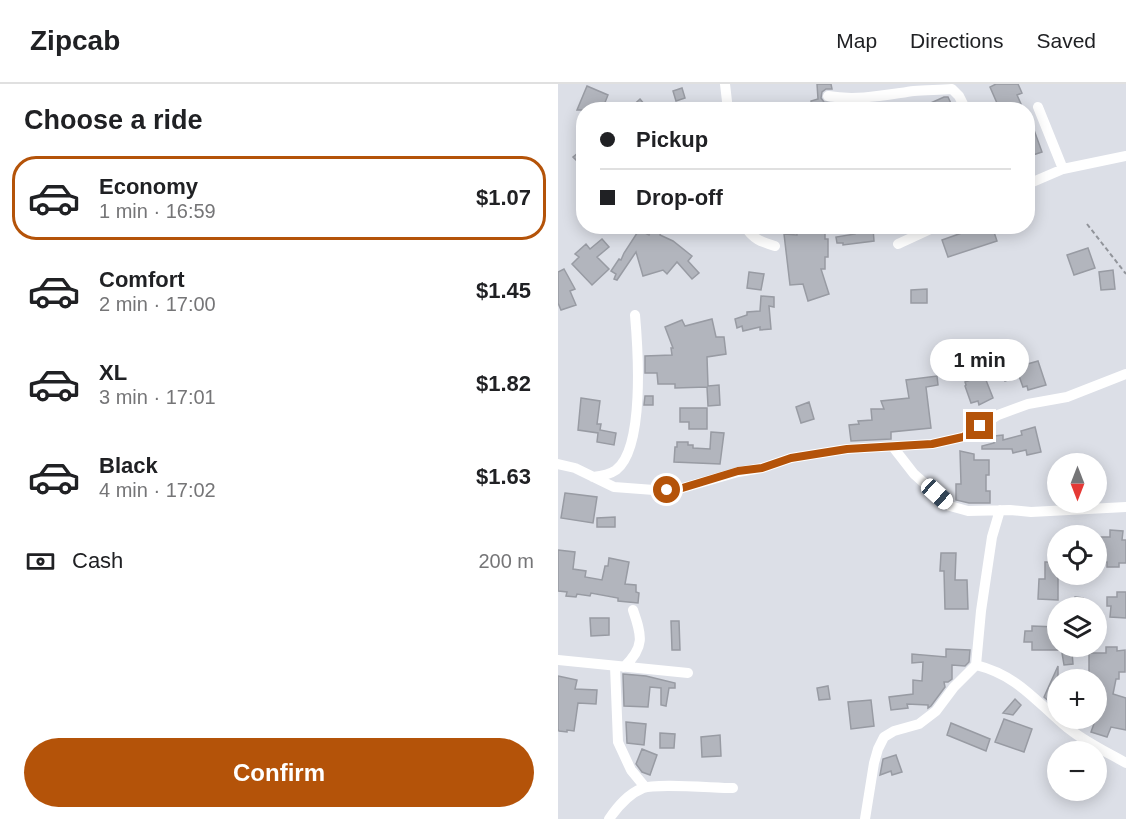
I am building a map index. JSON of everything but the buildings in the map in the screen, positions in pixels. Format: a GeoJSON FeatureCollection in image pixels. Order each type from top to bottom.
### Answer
{"type":"FeatureCollection","features":[{"type":"Feature","properties":{"kind":"street"},"geometry":{"type":"LineString","coordinates":[[726,84],[727,102]]}},
{"type":"Feature","properties":{"kind":"street"},"geometry":{"type":"LineString","coordinates":[[828,96],[843,99],[868,98],[916,91],[952,89],[962,102]]}},
{"type":"Feature","properties":{"kind":"street"},"geometry":{"type":"LineString","coordinates":[[1038,107],[1063,169]]}},
{"type":"Feature","properties":{"kind":"street"},"geometry":{"type":"LineString","coordinates":[[1035,181],[1063,169],[1126,156]]}},
{"type":"Feature","properties":{"kind":"street"},"geometry":{"type":"LineString","coordinates":[[749,234],[762,242],[775,246]]}},
{"type":"Feature","properties":{"kind":"street"},"geometry":{"type":"LineString","coordinates":[[898,244],[920,234]]}},
{"type":"Feature","properties":{"kind":"street"},"geometry":{"type":"LineString","coordinates":[[593,477],[606,475],[617,469],[627,455],[633,433],[638,380],[635,315]]}},
{"type":"Feature","properties":{"kind":"street"},"geometry":{"type":"LineString","coordinates":[[558,464],[575,468],[614,487],[679,489],[738,471],[762,468],[791,458],[847,449],[932,444],[963,437],[998,415],[1028,404],[1067,397],[1126,374]]}},
{"type":"Feature","properties":{"kind":"street"},"geometry":{"type":"LineString","coordinates":[[893,447],[914,474],[950,506],[968,511],[1031,512],[1126,507]]}},
{"type":"Feature","properties":{"kind":"street"},"geometry":{"type":"LineString","coordinates":[[865,819],[878,749],[884,737],[894,731],[919,724],[936,711],[954,687],[976,665],[992,537],[1000,510]]}},
{"type":"Feature","properties":{"kind":"street"},"geometry":{"type":"LineString","coordinates":[[619,667],[634,658],[641,639],[633,610]]}},
{"type":"Feature","properties":{"kind":"street"},"geometry":{"type":"LineString","coordinates":[[558,660],[688,673]]}},
{"type":"Feature","properties":{"kind":"street"},"geometry":{"type":"LineString","coordinates":[[976,665],[995,670],[1008,678],[1040,702],[1064,725],[1126,763]]}},
{"type":"Feature","properties":{"kind":"street"},"geometry":{"type":"LineString","coordinates":[[619,667],[618,742],[631,770],[645,787]]}},
{"type":"Feature","properties":{"kind":"street"},"geometry":{"type":"LineString","coordinates":[[609,819],[620,803],[645,787],[733,788]]}},
{"type":"Feature","properties":{"kind":"path"},"geometry":{"type":"LineString","coordinates":[[1087,224],[1126,274]]}},
{"type":"Feature","properties":{"kind":"route"},"geometry":{"type":"LineString","coordinates":[[667,490],[679,489],[738,471],[762,468],[791,458],[847,449],[932,444],[963,437],[980,426]]}}]}
